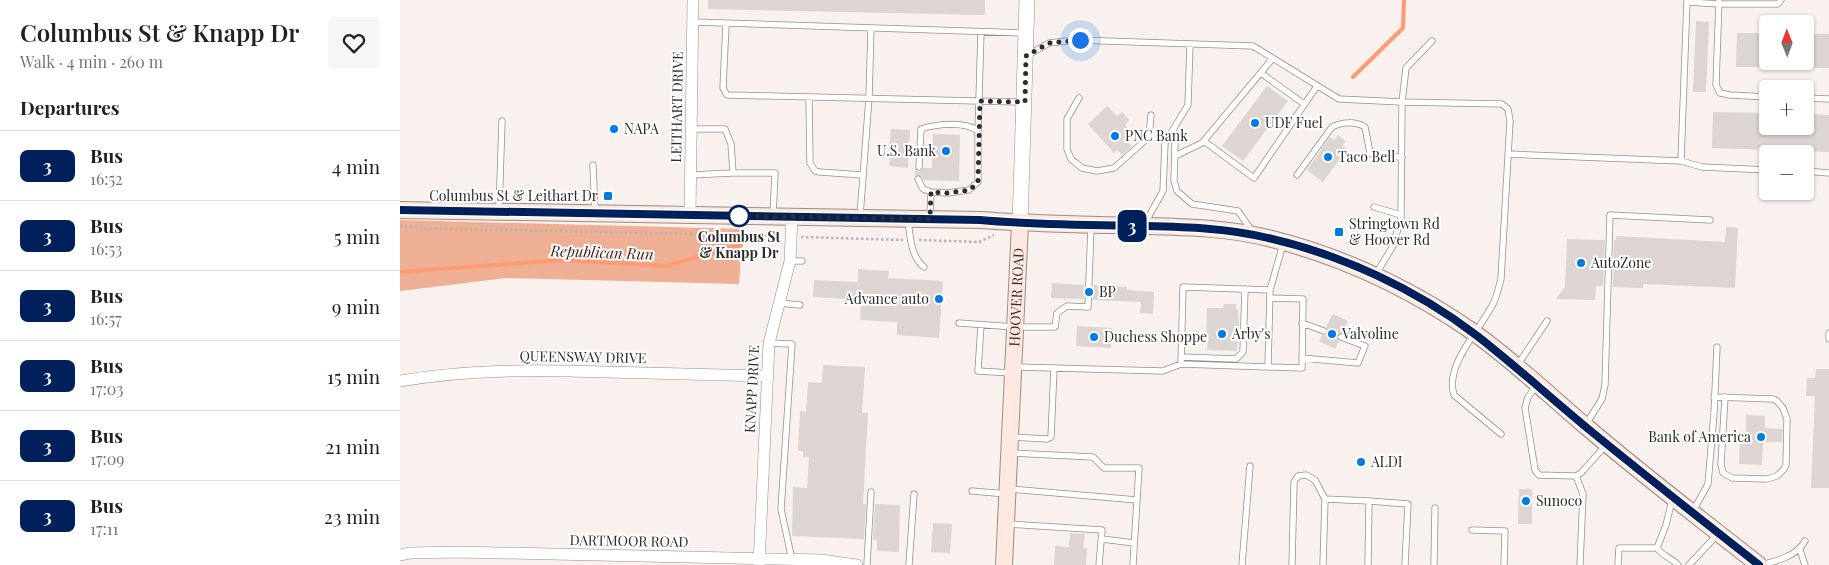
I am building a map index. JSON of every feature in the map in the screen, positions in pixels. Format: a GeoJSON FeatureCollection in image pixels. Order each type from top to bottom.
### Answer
{"type":"FeatureCollection","features":[{"type":"Feature","properties":{"kind":"main road"},"geometry":{"type":"LineString","coordinates":[[400,210],[908,218],[1179,227],[1254,235],[1284,242],[1332,257],[1375,276],[1435,308],[1474,333],[1607,444],[1760,565]]}},
{"type":"Feature","properties":{"kind":"main road","name":"HOOVER ROAD"},"geometry":{"type":"LineString","coordinates":[[1004,565],[1020,223]]}},
{"type":"Feature","properties":{"kind":"street","name":"LEITHART DRIVE"},"geometry":{"type":"LineString","coordinates":[[690,215],[693,0]]}},
{"type":"Feature","properties":{"kind":"street","name":"HOOVER ROAD"},"geometry":{"type":"LineString","coordinates":[[1020,223],[1027,0]]}},
{"type":"Feature","properties":{"kind":"street","name":"KNAPP DRIVE"},"geometry":{"type":"LineString","coordinates":[[759,562],[769,343],[779,303],[796,261],[792,237],[792,217]]}},
{"type":"Feature","properties":{"kind":"street","name":"QUEENSWAY DRIVE"},"geometry":{"type":"LineString","coordinates":[[400,381],[436,375],[484,371],[532,370],[767,376]]}},
{"type":"Feature","properties":{"kind":"street","name":"DARTMOOR ROAD"},"geometry":{"type":"LineString","coordinates":[[400,555],[458,552],[759,562],[822,560],[856,565]]}},
{"type":"Feature","properties":{"kind":"lane"},"geometry":{"type":"LineString","coordinates":[[1681,161],[1687,1],[1778,4],[1781,0]]}},
{"type":"Feature","properties":{"kind":"lane"},"geometry":{"type":"LineString","coordinates":[[1719,2],[1716,85],[1720,93],[1759,97]]}},
{"type":"Feature","properties":{"kind":"lane"},"geometry":{"type":"LineString","coordinates":[[693,22],[1026,33]]}},
{"type":"Feature","properties":{"kind":"lane"},"geometry":{"type":"LineString","coordinates":[[726,24],[723,88],[727,95],[1025,102]]}},
{"type":"Feature","properties":{"kind":"lane"},"geometry":{"type":"LineString","coordinates":[[860,218],[869,98],[871,28]]}},
{"type":"Feature","properties":{"kind":"lane"},"geometry":{"type":"LineString","coordinates":[[918,179],[923,189],[931,192],[947,193],[970,190],[978,182],[981,32]]}},
{"type":"Feature","properties":{"kind":"lane"},"geometry":{"type":"LineString","coordinates":[[1026,56],[1049,43],[1076,40],[1253,46],[1340,99],[1502,104],[1508,109],[1510,121],[1501,279],[1494,302],[1457,364],[1451,386],[1454,395],[1501,434]]}},
{"type":"Feature","properties":{"kind":"lane"},"geometry":{"type":"LineString","coordinates":[[1375,276],[1393,246],[1401,215],[1402,102],[1406,68],[1432,41]]}},
{"type":"Feature","properties":{"kind":"lane"},"geometry":{"type":"LineString","coordinates":[[1142,226],[1163,191],[1165,143],[1171,136],[1188,105],[1190,44]]}},
{"type":"Feature","properties":{"kind":"lane"},"geometry":{"type":"LineString","coordinates":[[1175,156],[1204,141],[1272,58]]}},
{"type":"Feature","properties":{"kind":"lane"},"geometry":{"type":"LineString","coordinates":[[1261,73],[1304,104]]}},
{"type":"Feature","properties":{"kind":"lane"},"geometry":{"type":"LineString","coordinates":[[1204,141],[1254,178],[1317,86]]}},
{"type":"Feature","properties":{"kind":"lane"},"geometry":{"type":"LineString","coordinates":[[810,97],[810,164],[812,168],[820,172],[862,174]]}},
{"type":"Feature","properties":{"kind":"lane"},"geometry":{"type":"LineString","coordinates":[[1079,98],[1067,119],[1066,149],[1071,159],[1082,168],[1097,172],[1114,168],[1149,137],[1151,115]]}},
{"type":"Feature","properties":{"kind":"lane"},"geometry":{"type":"LineString","coordinates":[[1814,98],[1829,99]]}},
{"type":"Feature","properties":{"kind":"lane"},"geometry":{"type":"LineString","coordinates":[[499,213],[502,121]]}},
{"type":"Feature","properties":{"kind":"lane"},"geometry":{"type":"LineString","coordinates":[[1297,175],[1332,127],[1340,123],[1360,124],[1365,127],[1370,153],[1375,156],[1402,157]]}},
{"type":"Feature","properties":{"kind":"lane"},"geometry":{"type":"LineString","coordinates":[[918,168],[922,129],[931,126],[961,125],[974,127],[978,131]]}},
{"type":"Feature","properties":{"kind":"lane"},"geometry":{"type":"LineString","coordinates":[[692,129],[725,129],[731,144],[733,173]]}},
{"type":"Feature","properties":{"kind":"lane"},"geometry":{"type":"LineString","coordinates":[[1171,136],[1175,143],[1174,182],[1177,191],[1192,204],[1238,211],[1254,235]]}},
{"type":"Feature","properties":{"kind":"lane"},"geometry":{"type":"LineString","coordinates":[[1508,154],[1681,161],[1702,167],[1759,170]]}},
{"type":"Feature","properties":{"kind":"lane"},"geometry":{"type":"LineString","coordinates":[[593,165],[595,214]]}},
{"type":"Feature","properties":{"kind":"lane"},"geometry":{"type":"LineString","coordinates":[[1814,171],[1829,172]]}},
{"type":"Feature","properties":{"kind":"lane"},"geometry":{"type":"LineString","coordinates":[[691,175],[775,173],[773,216]]}},
{"type":"Feature","properties":{"kind":"lane"},"geometry":{"type":"LineString","coordinates":[[930,219],[931,192]]}},
{"type":"Feature","properties":{"kind":"lane"},"geometry":{"type":"LineString","coordinates":[[1374,207],[1401,215]]}},
{"type":"Feature","properties":{"kind":"lane"},"geometry":{"type":"LineString","coordinates":[[1585,426],[1602,399],[1605,385],[1610,215],[1710,220]]}},
{"type":"Feature","properties":{"kind":"lane"},"geometry":{"type":"LineString","coordinates":[[908,218],[910,240],[917,259],[924,267]]}},
{"type":"Feature","properties":{"kind":"lane"},"geometry":{"type":"LineString","coordinates":[[959,323],[1015,327],[1055,327],[1057,313],[1067,306],[1088,307],[1091,225]]}},
{"type":"Feature","properties":{"kind":"lane"},"geometry":{"type":"LineString","coordinates":[[1268,367],[1270,290],[1284,242]]}},
{"type":"Feature","properties":{"kind":"lane"},"geometry":{"type":"LineString","coordinates":[[1181,361],[1183,287],[1270,290]]}},
{"type":"Feature","properties":{"kind":"lane"},"geometry":{"type":"LineString","coordinates":[[980,325],[978,371],[1054,368],[1162,371],[1181,361],[1236,359],[1243,352],[1245,289]]}},
{"type":"Feature","properties":{"kind":"lane"},"geometry":{"type":"LineString","coordinates":[[1181,361],[1302,368],[1303,299],[1270,298]]}},
{"type":"Feature","properties":{"kind":"lane"},"geometry":{"type":"LineString","coordinates":[[779,303],[800,306]]}},
{"type":"Feature","properties":{"kind":"lane"},"geometry":{"type":"LineString","coordinates":[[1516,368],[1547,321]]}},
{"type":"Feature","properties":{"kind":"lane"},"geometry":{"type":"LineString","coordinates":[[1302,323],[1324,331]]}},
{"type":"Feature","properties":{"kind":"lane"},"geometry":{"type":"LineString","coordinates":[[1829,332],[1829,339]]}},
{"type":"Feature","properties":{"kind":"lane"},"geometry":{"type":"LineString","coordinates":[[1302,358],[1358,363],[1365,346],[1341,337]]}},
{"type":"Feature","properties":{"kind":"lane"},"geometry":{"type":"LineString","coordinates":[[769,343],[792,344],[781,510],[792,560]]}},
{"type":"Feature","properties":{"kind":"lane"},"geometry":{"type":"LineString","coordinates":[[1692,512],[1708,484],[1717,347]]}},
{"type":"Feature","properties":{"kind":"lane"},"geometry":{"type":"LineString","coordinates":[[1009,445],[1051,437],[1054,368]]}},
{"type":"Feature","properties":{"kind":"lane"},"geometry":{"type":"LineString","coordinates":[[1537,385],[1528,397],[1525,408],[1535,470],[1539,475],[1576,476],[1581,473],[1607,444]]}},
{"type":"Feature","properties":{"kind":"lane"},"geometry":{"type":"LineString","coordinates":[[1714,397],[1725,397],[1773,399],[1777,401],[1783,408],[1787,418],[1786,465],[1780,474],[1768,479],[1732,478],[1724,475],[1721,464],[1725,397]]}},
{"type":"Feature","properties":{"kind":"lane"},"geometry":{"type":"LineString","coordinates":[[1009,445],[1093,457],[1104,468],[1139,468],[1133,565]]}},
{"type":"Feature","properties":{"kind":"lane"},"geometry":{"type":"LineString","coordinates":[[1242,565],[1250,466]]}},
{"type":"Feature","properties":{"kind":"lane"},"geometry":{"type":"LineString","coordinates":[[1292,565],[1294,482],[1298,476],[1306,475],[1315,480],[1324,499],[1323,565]]}},
{"type":"Feature","properties":{"kind":"lane"},"geometry":{"type":"LineString","coordinates":[[1576,476],[1583,494],[1580,565]]}},
{"type":"Feature","properties":{"kind":"lane"},"geometry":{"type":"LineString","coordinates":[[972,491],[1137,500]]}},
{"type":"Feature","properties":{"kind":"lane"},"geometry":{"type":"LineString","coordinates":[[867,565],[871,492]]}},
{"type":"Feature","properties":{"kind":"lane"},"geometry":{"type":"LineString","coordinates":[[910,565],[914,494]]}},
{"type":"Feature","properties":{"kind":"lane"},"geometry":{"type":"LineString","coordinates":[[1657,548],[1666,525],[1673,497]]}},
{"type":"Feature","properties":{"kind":"lane"},"geometry":{"type":"LineString","coordinates":[[1324,499],[1408,504],[1405,565]]}},
{"type":"Feature","properties":{"kind":"lane"},"geometry":{"type":"LineString","coordinates":[[1368,565],[1369,501]]}},
{"type":"Feature","properties":{"kind":"lane"},"geometry":{"type":"LineString","coordinates":[[1434,565],[1435,508]]}},
{"type":"Feature","properties":{"kind":"lane"},"geometry":{"type":"LineString","coordinates":[[1005,524],[1102,530],[1099,565]]}},
{"type":"Feature","properties":{"kind":"lane"},"geometry":{"type":"LineString","coordinates":[[1472,530],[1505,531],[1504,565]]}},
{"type":"Feature","properties":{"kind":"lane"},"geometry":{"type":"LineString","coordinates":[[1688,565],[1719,533]]}},
{"type":"Feature","properties":{"kind":"lane"},"geometry":{"type":"LineString","coordinates":[[1102,539],[1134,543]]}},
{"type":"Feature","properties":{"kind":"lane"},"geometry":{"type":"LineString","coordinates":[[1760,565],[1778,560],[1800,550],[1804,541]]}},
{"type":"Feature","properties":{"kind":"lane"},"geometry":{"type":"LineString","coordinates":[[1618,565],[1619,548],[1657,548]]}},
{"type":"Feature","properties":{"kind":"lane"},"geometry":{"type":"LineString","coordinates":[[1657,548],[1660,553],[1675,561],[1678,565]]}},
{"type":"Feature","properties":{"kind":"lane"},"geometry":{"type":"LineString","coordinates":[[1800,550],[1805,565]]}},
{"type":"Feature","properties":{"kind":"path"},"geometry":{"type":"LineString","coordinates":[[400,226],[980,242],[996,235]]}},
{"type":"Feature","properties":{"kind":"shaded area"},"geometry":{"type":"Polygon","coordinates":[[[400,220],[743,229],[739,284],[506,278],[400,291],[400,220]]]}},
{"type":"Feature","properties":{"kind":"building"},"geometry":{"type":"Polygon","coordinates":[[[708,0],[985,0],[985,15],[708,9],[708,0]]]}},
{"type":"Feature","properties":{"kind":"building"},"geometry":{"type":"Polygon","coordinates":[[[1696,21],[1709,22],[1706,92],[1693,92],[1696,21]]]}},
{"type":"Feature","properties":{"kind":"building"},"geometry":{"type":"Polygon","coordinates":[[[1737,33],[1759,33],[1759,67],[1736,67],[1737,33]]]}},
{"type":"Feature","properties":{"kind":"building"},"geometry":{"type":"Polygon","coordinates":[[[1814,34],[1829,34],[1829,68],[1814,68],[1814,34]]]}},
{"type":"Feature","properties":{"kind":"building","name":"UDF Fuel"},"geometry":{"type":"Polygon","coordinates":[[[1267,86],[1288,101],[1243,161],[1222,146],[1267,86]]]}},
{"type":"Feature","properties":{"kind":"building","name":"PNC Bank"},"geometry":{"type":"Polygon","coordinates":[[[1107,106],[1117,116],[1122,112],[1129,120],[1125,125],[1134,134],[1127,141],[1132,146],[1122,155],[1117,150],[1114,153],[1088,124],[1107,106]]]}},
{"type":"Feature","properties":{"kind":"building"},"geometry":{"type":"Polygon","coordinates":[[[1713,112],[1759,113],[1759,135],[1814,135],[1814,114],[1829,115],[1829,152],[1814,151],[1814,145],[1759,145],[1759,150],[1712,148],[1713,112]]]}},
{"type":"Feature","properties":{"kind":"building"},"geometry":{"type":"Polygon","coordinates":[[[891,129],[910,130],[908,168],[889,166],[891,129]]]}},
{"type":"Feature","properties":{"kind":"building","name":"U.S. Bank"},"geometry":{"type":"Polygon","coordinates":[[[933,134],[960,135],[959,181],[924,180],[920,175],[915,175],[915,170],[919,172],[924,168],[932,168],[933,134]]]}},
{"type":"Feature","properties":{"kind":"building","name":"Taco Bell"},"geometry":{"type":"Polygon","coordinates":[[[1338,135],[1346,141],[1342,146],[1347,149],[1323,182],[1307,170],[1330,137],[1334,140],[1338,135]]]}},
{"type":"Feature","properties":{"kind":"building"},"geometry":{"type":"Polygon","coordinates":[[[1726,227],[1738,228],[1735,288],[1643,284],[1643,288],[1613,287],[1614,240],[1616,240],[1616,236],[1725,242],[1726,227]]]}},
{"type":"Feature","properties":{"kind":"building","name":"AutoZone"},"geometry":{"type":"Polygon","coordinates":[[[1567,239],[1605,240],[1603,286],[1596,286],[1595,300],[1556,299],[1565,286],[1567,239]]]}},
{"type":"Feature","properties":{"kind":"building"},"geometry":{"type":"Polygon","coordinates":[[[858,269],[889,271],[888,278],[943,281],[939,338],[897,335],[897,322],[860,320],[861,300],[813,297],[814,280],[858,282],[858,269]]]}},
{"type":"Feature","properties":{"kind":"building"},"geometry":{"type":"Polygon","coordinates":[[[1052,283],[1084,285],[1084,299],[1051,298],[1052,283]]]}},
{"type":"Feature","properties":{"kind":"building"},"geometry":{"type":"Polygon","coordinates":[[[1094,285],[1127,287],[1127,290],[1154,292],[1153,314],[1140,313],[1141,302],[1093,300],[1094,285]]]}},
{"type":"Feature","properties":{"kind":"building","name":"Arby's"},"geometry":{"type":"Polygon","coordinates":[[[1224,304],[1236,304],[1236,309],[1238,309],[1237,351],[1207,350],[1207,308],[1223,308],[1224,304]]]}},
{"type":"Feature","properties":{"kind":"building","name":"Valvoline"},"geometry":{"type":"Polygon","coordinates":[[[1333,314],[1348,321],[1343,333],[1337,335],[1339,341],[1335,349],[1319,341],[1322,335],[1328,333],[1326,327],[1333,314]]]}},
{"type":"Feature","properties":{"kind":"building","name":"Duchess Shoppe"},"geometry":{"type":"Polygon","coordinates":[[[1077,326],[1112,328],[1111,348],[1076,346],[1077,326]]]}},
{"type":"Feature","properties":{"kind":"building"},"geometry":{"type":"Polygon","coordinates":[[[823,365],[865,367],[862,413],[868,413],[863,504],[866,504],[864,539],[792,536],[793,487],[807,488],[809,457],[803,457],[803,451],[798,451],[800,411],[806,412],[808,382],[822,383],[823,365]]]}},
{"type":"Feature","properties":{"kind":"building"},"geometry":{"type":"Polygon","coordinates":[[[1816,369],[1829,369],[1829,488],[1811,488],[1815,396],[1806,396],[1807,378],[1815,378],[1816,369]]]}},
{"type":"Feature","properties":{"kind":"building","name":"Bank of America"},"geometry":{"type":"Polygon","coordinates":[[[1746,415],[1765,416],[1765,428],[1782,429],[1782,442],[1763,442],[1762,465],[1739,464],[1740,433],[1746,432],[1746,415]]]}},
{"type":"Feature","properties":{"kind":"building","name":"Sunoco"},"geometry":{"type":"Polygon","coordinates":[[[1519,489],[1532,489],[1532,524],[1518,524],[1519,489]]]}},
{"type":"Feature","properties":{"kind":"building"},"geometry":{"type":"Polygon","coordinates":[[[875,504],[900,505],[899,552],[877,551],[877,540],[873,540],[875,504]]]}},
{"type":"Feature","properties":{"kind":"building"},"geometry":{"type":"Polygon","coordinates":[[[933,523],[952,524],[950,553],[931,552],[933,523]]]}},
{"type":"Feature","properties":{"kind":"building"},"geometry":{"type":"Polygon","coordinates":[[[1070,533],[1085,534],[1083,548],[1087,548],[1086,565],[1054,565],[1055,546],[1069,547],[1070,533]]]}},
{"type":"Feature","properties":{"kind":"waterway","name":"Republican Run"},"geometry":{"type":"LineString","coordinates":[[1353,77],[1403,28],[1404,0]]}},
{"type":"Feature","properties":{"kind":"waterway","name":"Republican Run"},"geometry":{"type":"LineString","coordinates":[[400,272],[562,260],[665,266],[741,245]]}},
{"type":"Feature","properties":{"kind":"bus line","name":"3"},"geometry":{"type":"LineString","coordinates":[[400,210],[920,218],[1020,223],[1179,227],[1235,232],[1268,238],[1332,257],[1359,268],[1395,285],[1474,333],[1598,437],[1759,565]]}},
{"type":"Feature","properties":{"kind":"place","name":"UDF Fuel"},"geometry":{"type":"Point","coordinates":[1255,123]}},
{"type":"Feature","properties":{"kind":"place","name":"NAPA"},"geometry":{"type":"Point","coordinates":[614,129]}},
{"type":"Feature","properties":{"kind":"place","name":"PNC Bank"},"geometry":{"type":"Point","coordinates":[1115,136]}},
{"type":"Feature","properties":{"kind":"place","name":"U.S. Bank"},"geometry":{"type":"Point","coordinates":[946,151]}},
{"type":"Feature","properties":{"kind":"place","name":"Taco Bell"},"geometry":{"type":"Point","coordinates":[1328,157]}},
{"type":"Feature","properties":{"kind":"place","name":"Columbus St & Leithart Dr"},"geometry":{"type":"Point","coordinates":[608,196]}},
{"type":"Feature","properties":{"kind":"place","name":"Columbus St & Knapp Dr"},"geometry":{"type":"Point","coordinates":[739,216]}},
{"type":"Feature","properties":{"kind":"place","name":"Stringtown Rd & Hoover Rd"},"geometry":{"type":"Point","coordinates":[1339,232]}},
{"type":"Feature","properties":{"kind":"place","name":"AutoZone"},"geometry":{"type":"Point","coordinates":[1581,263]}},
{"type":"Feature","properties":{"kind":"place","name":"BP"},"geometry":{"type":"Point","coordinates":[1089,292]}},
{"type":"Feature","properties":{"kind":"place","name":"Advance auto"},"geometry":{"type":"Point","coordinates":[939,299]}},
{"type":"Feature","properties":{"kind":"place","name":"Arby's"},"geometry":{"type":"Point","coordinates":[1222,334]}},
{"type":"Feature","properties":{"kind":"place","name":"Valvoline"},"geometry":{"type":"Point","coordinates":[1332,334]}},
{"type":"Feature","properties":{"kind":"place","name":"Duchess Shoppe"},"geometry":{"type":"Point","coordinates":[1094,337]}},
{"type":"Feature","properties":{"kind":"place","name":"Bank of America"},"geometry":{"type":"Point","coordinates":[1761,437]}},
{"type":"Feature","properties":{"kind":"place","name":"ALDI"},"geometry":{"type":"Point","coordinates":[1361,462]}},
{"type":"Feature","properties":{"kind":"place","name":"Sunoco"},"geometry":{"type":"Point","coordinates":[1526,501]}},
{"type":"Feature","properties":{"kind":"route"},"geometry":{"type":"LineString","coordinates":[[739,216],[930,219],[931,192],[947,193],[970,190],[978,182],[980,101],[1025,102],[1026,56],[1049,43],[1080,40]]}}]}
